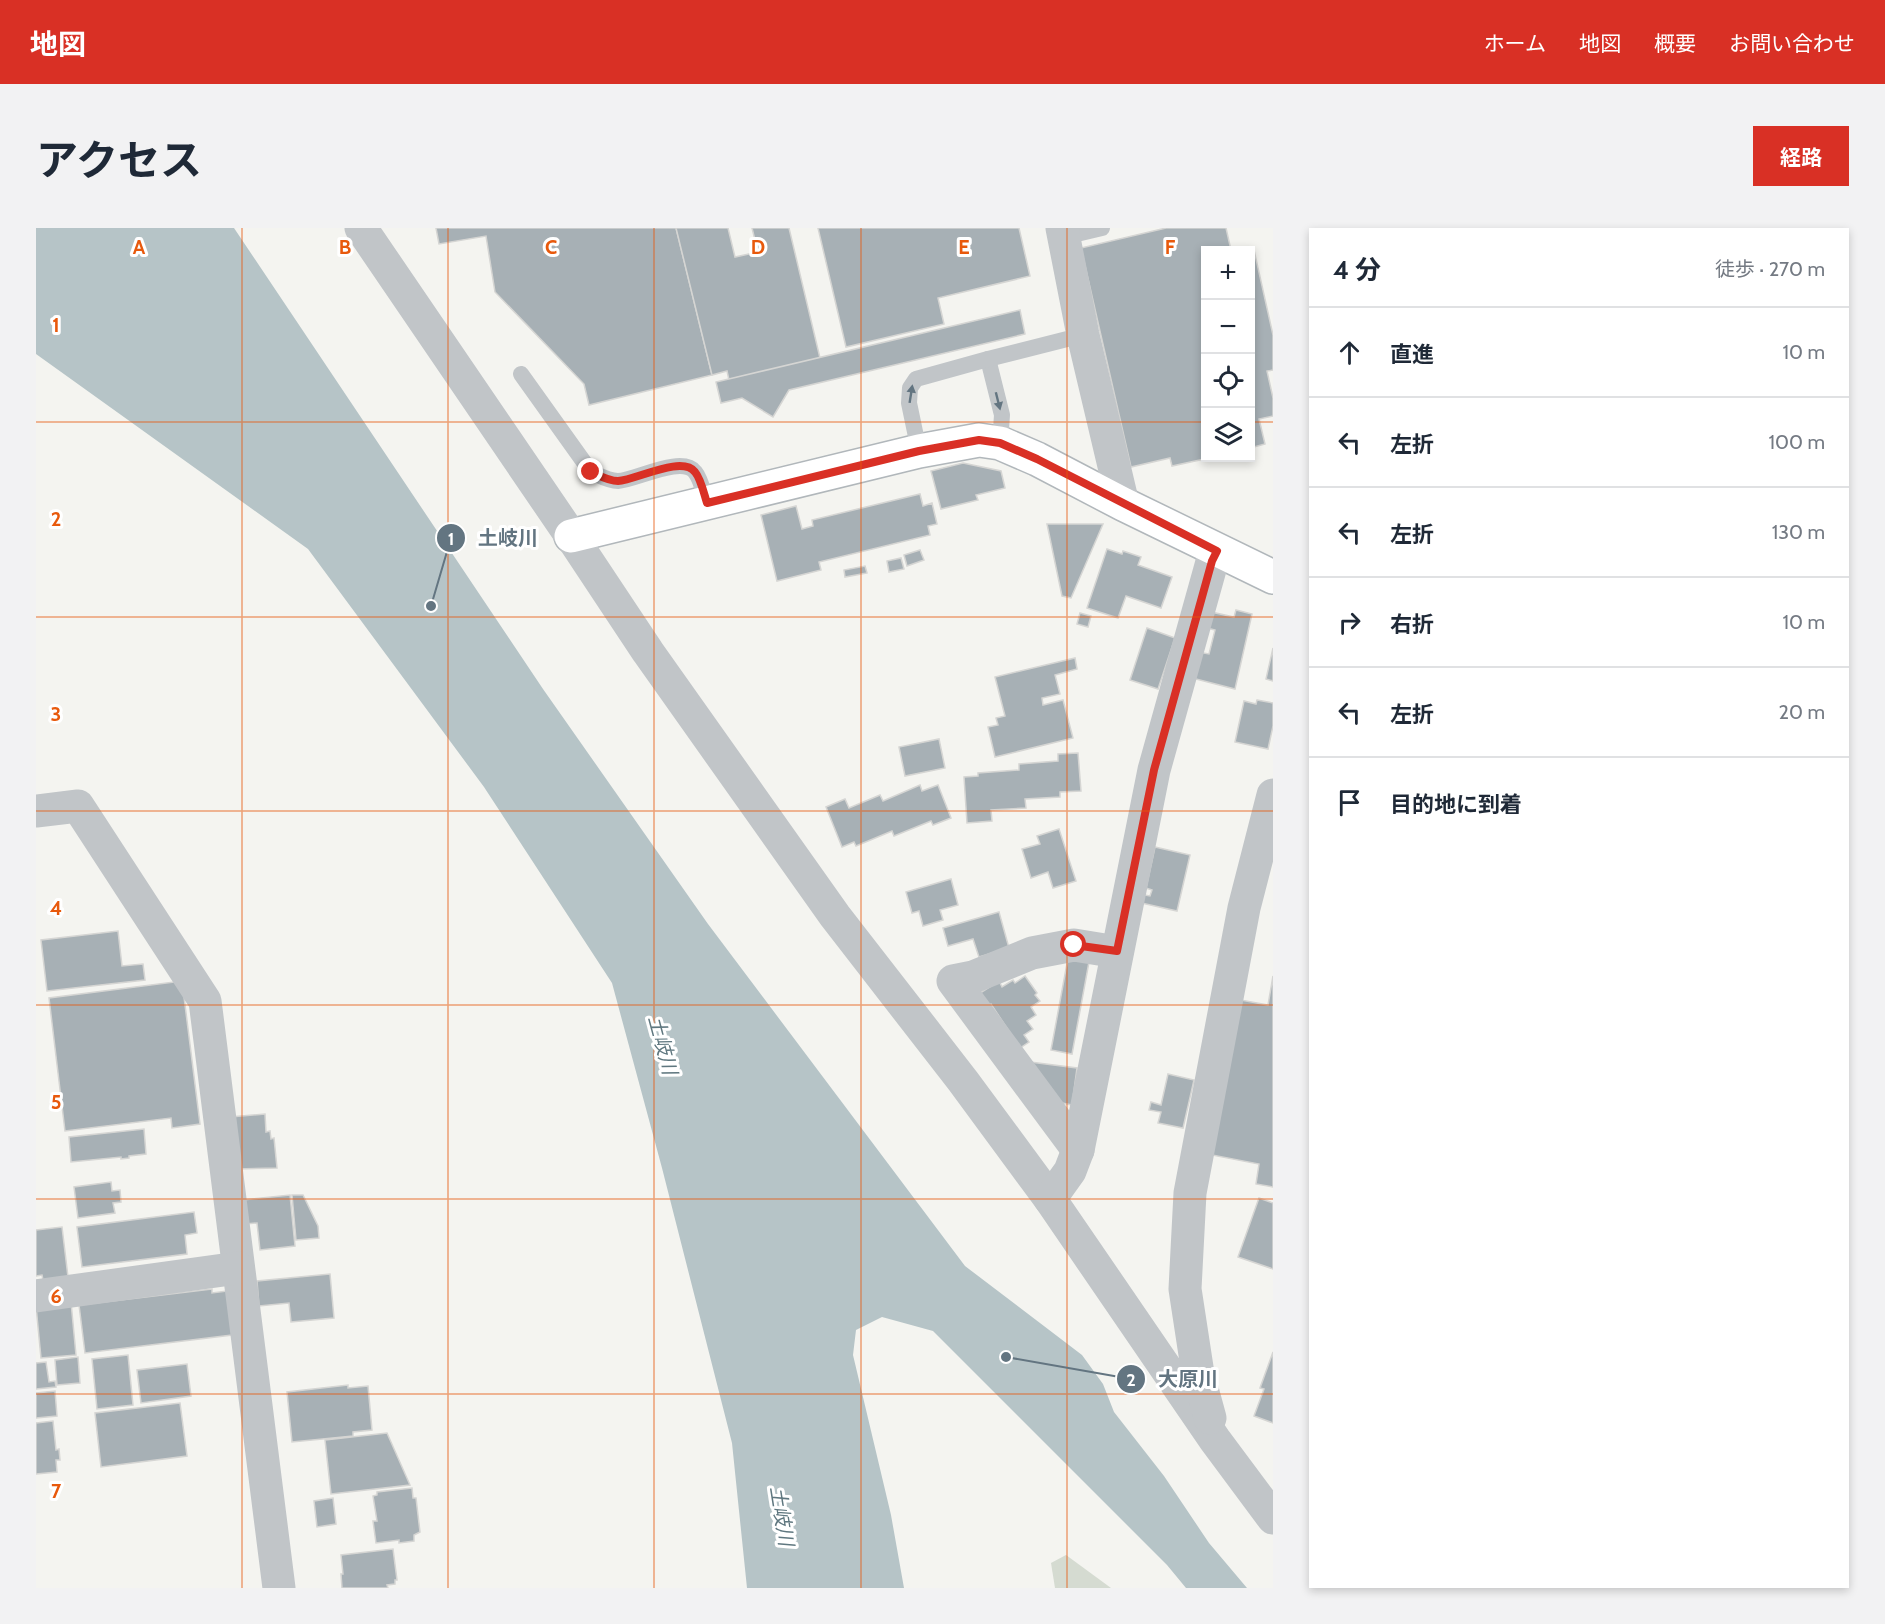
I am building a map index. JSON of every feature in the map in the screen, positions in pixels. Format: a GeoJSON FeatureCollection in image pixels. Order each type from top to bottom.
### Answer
{"type":"FeatureCollection","features":[{"type":"Feature","properties":{"kind":"street"},"geometry":{"type":"LineString","coordinates":[[361,228],[572,536],[648,652],[836,916],[1050,1199],[1215,1440],[1273,1518]]}},
{"type":"Feature","properties":{"kind":"street"},"geometry":{"type":"LineString","coordinates":[[1063,233],[1083,335],[1124,504]]}},
{"type":"Feature","properties":{"kind":"street"},"geometry":{"type":"LineString","coordinates":[[572,536],[919,451],[979,440],[1000,443],[1037,459],[1273,577]]}},
{"type":"Feature","properties":{"kind":"street"},"geometry":{"type":"LineString","coordinates":[[1050,1199],[1070,1171],[1078,1150],[1154,770],[1212,561],[1217,551]]}},
{"type":"Feature","properties":{"kind":"street"},"geometry":{"type":"LineString","coordinates":[[1215,1440],[1198,1374],[1185,1290],[1190,1193],[1244,908],[1273,795]]}},
{"type":"Feature","properties":{"kind":"street"},"geometry":{"type":"LineString","coordinates":[[36,811],[78,806],[205,1001],[279,1588]]}},
{"type":"Feature","properties":{"kind":"street"},"geometry":{"type":"LineString","coordinates":[[1078,1150],[953,981],[973,977],[1032,953],[1074,945],[1117,951]]}},
{"type":"Feature","properties":{"kind":"street"},"geometry":{"type":"LineString","coordinates":[[36,1296],[238,1268]]}},
{"type":"Feature","properties":{"kind":"lane"},"geometry":{"type":"LineString","coordinates":[[1063,233],[1102,228]]}},
{"type":"Feature","properties":{"kind":"lane"},"geometry":{"type":"LineString","coordinates":[[919,451],[909,403],[910,388],[916,379],[1083,335]]}},
{"type":"Feature","properties":{"kind":"lane"},"geometry":{"type":"LineString","coordinates":[[987,359],[1002,415],[1000,443]]}},
{"type":"Feature","properties":{"kind":"lane"},"geometry":{"type":"LineString","coordinates":[[521,375],[591,472],[618,481],[677,466],[689,467],[696,472],[707,503]]}},
{"type":"Feature","properties":{"kind":"shaded area"},"geometry":{"type":"Polygon","coordinates":[[[1066,1555],[1111,1588],[1055,1588],[1051,1563],[1066,1555]]]}},
{"type":"Feature","properties":{"kind":"water"},"geometry":{"type":"Polygon","coordinates":[[[36,228],[234,228],[543,689],[708,924],[965,1266],[1082,1355],[1103,1384],[1114,1412],[1164,1476],[1209,1543],[1247,1588],[1186,1588],[1167,1565],[933,1331],[882,1317],[856,1330],[853,1355],[891,1515],[904,1588],[747,1588],[732,1443],[612,983],[484,787],[308,549],[36,354],[36,228]]]}},
{"type":"Feature","properties":{"kind":"building"},"geometry":{"type":"Polygon","coordinates":[[[436,228],[676,228],[712,375],[589,405],[584,384],[495,292],[486,236],[439,244],[436,228]]]}},
{"type":"Feature","properties":{"kind":"building"},"geometry":{"type":"Polygon","coordinates":[[[676,228],[728,228],[735,257],[758,252],[752,228],[789,228],[820,358],[729,380],[727,371],[712,375],[676,228]]]}},
{"type":"Feature","properties":{"kind":"building"},"geometry":{"type":"Polygon","coordinates":[[[818,228],[1019,228],[1030,276],[938,298],[944,324],[846,347],[818,228]]]}},
{"type":"Feature","properties":{"kind":"building"},"geometry":{"type":"Polygon","coordinates":[[[1166,228],[1226,228],[1230,246],[1201,246],[1201,460],[1172,466],[1170,458],[1131,467],[1081,248],[1166,228]]]}},
{"type":"Feature","properties":{"kind":"building"},"geometry":{"type":"Polygon","coordinates":[[[1255,254],[1273,335],[1273,370],[1267,371],[1273,398],[1273,416],[1259,419],[1265,444],[1255,447],[1255,254]]]}},
{"type":"Feature","properties":{"kind":"building"},"geometry":{"type":"Polygon","coordinates":[[[1020,310],[1025,334],[789,390],[773,417],[742,398],[721,403],[716,382],[1020,310]]]}},
{"type":"Feature","properties":{"kind":"building"},"geometry":{"type":"Polygon","coordinates":[[[963,463],[1001,471],[1005,488],[976,495],[978,500],[941,509],[931,471],[963,463]]]}},
{"type":"Feature","properties":{"kind":"building"},"geometry":{"type":"Polygon","coordinates":[[[920,494],[923,506],[932,503],[937,524],[928,526],[930,535],[819,562],[821,570],[777,581],[761,515],[796,506],[802,529],[813,526],[812,520],[920,494]]]}},
{"type":"Feature","properties":{"kind":"building"},"geometry":{"type":"Polygon","coordinates":[[[1047,524],[1103,524],[1071,598],[1062,596],[1047,524]]]}},
{"type":"Feature","properties":{"kind":"building"},"geometry":{"type":"Polygon","coordinates":[[[1107,549],[1141,557],[1138,565],[1172,577],[1161,608],[1126,596],[1118,618],[1087,608],[1107,549]]]}},
{"type":"Feature","properties":{"kind":"building"},"geometry":{"type":"Polygon","coordinates":[[[920,550],[924,560],[907,566],[904,555],[920,550]]]}},
{"type":"Feature","properties":{"kind":"building"},"geometry":{"type":"Polygon","coordinates":[[[901,558],[904,569],[889,572],[887,561],[901,558]]]}},
{"type":"Feature","properties":{"kind":"building"},"geometry":{"type":"Polygon","coordinates":[[[865,566],[867,573],[845,577],[844,570],[865,566]]]}},
{"type":"Feature","properties":{"kind":"building"},"geometry":{"type":"Polygon","coordinates":[[[1236,610],[1252,614],[1235,689],[1192,678],[1198,652],[1209,654],[1215,630],[1207,628],[1211,612],[1234,617],[1236,610]]]}},
{"type":"Feature","properties":{"kind":"building"},"geometry":{"type":"Polygon","coordinates":[[[1080,613],[1091,616],[1088,627],[1077,624],[1080,613]]]}},
{"type":"Feature","properties":{"kind":"building"},"geometry":{"type":"Polygon","coordinates":[[[1147,628],[1175,638],[1158,689],[1130,680],[1147,628]]]}},
{"type":"Feature","properties":{"kind":"building"},"geometry":{"type":"Polygon","coordinates":[[[1273,648],[1273,681],[1266,679],[1273,648]]]}},
{"type":"Feature","properties":{"kind":"building"},"geometry":{"type":"Polygon","coordinates":[[[1075,658],[1077,669],[1055,675],[1060,694],[1042,698],[1043,705],[1063,700],[1073,738],[995,757],[988,727],[998,725],[996,718],[1005,716],[995,677],[1075,658]]]}},
{"type":"Feature","properties":{"kind":"building"},"geometry":{"type":"Polygon","coordinates":[[[1257,700],[1273,703],[1273,726],[1268,749],[1235,742],[1244,701],[1256,704],[1257,700]]]}},
{"type":"Feature","properties":{"kind":"building"},"geometry":{"type":"Polygon","coordinates":[[[939,739],[945,768],[905,776],[899,747],[939,739]]]}},
{"type":"Feature","properties":{"kind":"building"},"geometry":{"type":"Polygon","coordinates":[[[1078,753],[1081,791],[1060,792],[1060,797],[1025,799],[1026,808],[991,810],[992,821],[967,823],[964,777],[978,776],[978,773],[1019,770],[1019,764],[1058,761],[1058,754],[1078,753]]]}},
{"type":"Feature","properties":{"kind":"building"},"geometry":{"type":"Polygon","coordinates":[[[920,785],[922,791],[938,785],[951,818],[933,825],[931,821],[894,836],[892,831],[856,846],[854,842],[842,847],[826,807],[845,799],[849,808],[880,795],[883,801],[920,785]]]}},
{"type":"Feature","properties":{"kind":"building"},"geometry":{"type":"Polygon","coordinates":[[[1059,829],[1076,881],[1053,888],[1048,872],[1031,878],[1022,849],[1040,844],[1037,836],[1059,829]]]}},
{"type":"Feature","properties":{"kind":"building"},"geometry":{"type":"Polygon","coordinates":[[[1155,847],[1190,855],[1177,911],[1137,902],[1139,894],[1150,896],[1152,890],[1146,888],[1155,847]]]}},
{"type":"Feature","properties":{"kind":"building"},"geometry":{"type":"Polygon","coordinates":[[[951,879],[958,905],[940,910],[943,920],[923,926],[919,911],[912,913],[906,892],[951,879]]]}},
{"type":"Feature","properties":{"kind":"building"},"geometry":{"type":"Polygon","coordinates":[[[999,912],[1009,948],[979,957],[973,939],[948,946],[943,928],[999,912]]]}},
{"type":"Feature","properties":{"kind":"building"},"geometry":{"type":"Polygon","coordinates":[[[118,931],[122,966],[143,964],[145,980],[47,991],[41,940],[118,931]]]}},
{"type":"Feature","properties":{"kind":"building"},"geometry":{"type":"Polygon","coordinates":[[[1068,958],[1089,962],[1072,1054],[1051,1050],[1068,958]]]}},
{"type":"Feature","properties":{"kind":"building"},"geometry":{"type":"Polygon","coordinates":[[[1025,976],[1040,1001],[1031,1007],[1036,1015],[1027,1021],[1033,1029],[1024,1035],[1029,1042],[1020,1048],[991,1004],[988,1006],[980,993],[999,981],[1002,987],[1013,980],[1015,983],[1025,976]]]}},
{"type":"Feature","properties":{"kind":"building"},"geometry":{"type":"Polygon","coordinates":[[[1273,976],[1273,1187],[1256,1184],[1259,1164],[1212,1155],[1241,1000],[1268,1005],[1273,976]]]}},
{"type":"Feature","properties":{"kind":"building"},"geometry":{"type":"Polygon","coordinates":[[[182,981],[200,1124],[172,1128],[171,1118],[65,1131],[49,998],[182,981]]]}},
{"type":"Feature","properties":{"kind":"building"},"geometry":{"type":"Polygon","coordinates":[[[1030,1062],[1077,1068],[1072,1105],[1062,1103],[1030,1062]]]}},
{"type":"Feature","properties":{"kind":"building"},"geometry":{"type":"Polygon","coordinates":[[[1168,1074],[1194,1080],[1183,1128],[1158,1123],[1161,1112],[1149,1110],[1151,1102],[1161,1105],[1168,1074]]]}},
{"type":"Feature","properties":{"kind":"building"},"geometry":{"type":"Polygon","coordinates":[[[265,1114],[266,1132],[270,1131],[271,1139],[274,1138],[277,1168],[235,1169],[230,1117],[265,1114]]]}},
{"type":"Feature","properties":{"kind":"building"},"geometry":{"type":"Polygon","coordinates":[[[144,1129],[146,1154],[121,1159],[121,1157],[71,1162],[69,1137],[144,1129]]]}},
{"type":"Feature","properties":{"kind":"building"},"geometry":{"type":"Polygon","coordinates":[[[111,1182],[112,1191],[120,1190],[121,1202],[113,1203],[115,1213],[78,1218],[74,1187],[111,1182]]]}},
{"type":"Feature","properties":{"kind":"building"},"geometry":{"type":"Polygon","coordinates":[[[290,1195],[295,1246],[260,1250],[257,1223],[245,1224],[243,1200],[290,1195]]]}},
{"type":"Feature","properties":{"kind":"building"},"geometry":{"type":"Polygon","coordinates":[[[292,1195],[303,1195],[318,1226],[319,1238],[296,1240],[292,1195]]]}},
{"type":"Feature","properties":{"kind":"building"},"geometry":{"type":"Polygon","coordinates":[[[1259,1198],[1273,1203],[1273,1269],[1238,1257],[1259,1198]]]}},
{"type":"Feature","properties":{"kind":"building"},"geometry":{"type":"Polygon","coordinates":[[[194,1212],[197,1233],[185,1235],[187,1254],[82,1267],[77,1227],[194,1212]]]}},
{"type":"Feature","properties":{"kind":"building"},"geometry":{"type":"Polygon","coordinates":[[[62,1227],[68,1277],[43,1280],[42,1275],[36,1276],[36,1230],[62,1227]]]}},
{"type":"Feature","properties":{"kind":"building"},"geometry":{"type":"Polygon","coordinates":[[[330,1274],[334,1318],[291,1322],[289,1303],[259,1306],[257,1281],[330,1274]]]}},
{"type":"Feature","properties":{"kind":"building"},"geometry":{"type":"Polygon","coordinates":[[[212,1289],[212,1293],[227,1291],[232,1335],[85,1353],[79,1305],[212,1289]]]}},
{"type":"Feature","properties":{"kind":"building"},"geometry":{"type":"Polygon","coordinates":[[[71,1302],[76,1355],[41,1358],[36,1306],[71,1302]]]}},
{"type":"Feature","properties":{"kind":"building"},"geometry":{"type":"Polygon","coordinates":[[[1273,1352],[1273,1423],[1254,1416],[1264,1389],[1260,1388],[1273,1352]]]}},
{"type":"Feature","properties":{"kind":"building"},"geometry":{"type":"Polygon","coordinates":[[[128,1355],[133,1405],[97,1409],[92,1359],[128,1355]]]}},
{"type":"Feature","properties":{"kind":"building"},"geometry":{"type":"Polygon","coordinates":[[[78,1357],[80,1383],[57,1385],[55,1360],[78,1357]]]}},
{"type":"Feature","properties":{"kind":"building"},"geometry":{"type":"Polygon","coordinates":[[[46,1362],[49,1382],[55,1381],[56,1387],[36,1389],[36,1363],[46,1362]]]}},
{"type":"Feature","properties":{"kind":"building"},"geometry":{"type":"Polygon","coordinates":[[[187,1364],[191,1396],[141,1403],[137,1370],[187,1364]]]}},
{"type":"Feature","properties":{"kind":"building"},"geometry":{"type":"Polygon","coordinates":[[[348,1385],[348,1388],[368,1386],[372,1430],[353,1432],[353,1436],[292,1442],[287,1392],[348,1385]]]}},
{"type":"Feature","properties":{"kind":"building"},"geometry":{"type":"Polygon","coordinates":[[[55,1391],[57,1416],[36,1418],[36,1393],[55,1391]]]}},
{"type":"Feature","properties":{"kind":"building"},"geometry":{"type":"Polygon","coordinates":[[[180,1403],[187,1456],[101,1467],[95,1413],[180,1403]]]}},
{"type":"Feature","properties":{"kind":"building"},"geometry":{"type":"Polygon","coordinates":[[[53,1421],[56,1450],[59,1449],[60,1460],[56,1460],[57,1472],[36,1474],[36,1423],[53,1421]]]}},
{"type":"Feature","properties":{"kind":"building"},"geometry":{"type":"Polygon","coordinates":[[[387,1433],[410,1485],[331,1494],[325,1440],[387,1433]]]}},
{"type":"Feature","properties":{"kind":"building"},"geometry":{"type":"Polygon","coordinates":[[[412,1488],[413,1498],[416,1498],[420,1532],[414,1535],[414,1541],[376,1543],[373,1521],[377,1521],[373,1496],[377,1495],[377,1492],[412,1488]]]}},
{"type":"Feature","properties":{"kind":"building"},"geometry":{"type":"Polygon","coordinates":[[[333,1498],[336,1524],[317,1527],[314,1501],[333,1498]]]}},
{"type":"Feature","properties":{"kind":"building"},"geometry":{"type":"Polygon","coordinates":[[[393,1549],[397,1580],[395,1584],[387,1585],[388,1588],[342,1588],[341,1555],[393,1549]]]}},
{"type":"Feature","properties":{"kind":"place","name":"土岐川"},"geometry":{"type":"Point","coordinates":[431,606]}},
{"type":"Feature","properties":{"kind":"place","name":"大原川"},"geometry":{"type":"Point","coordinates":[1006,1357]}},
{"type":"Feature","properties":{"kind":"route"},"geometry":{"type":"LineString","coordinates":[[591,472],[618,481],[677,466],[689,467],[696,472],[707,503],[919,451],[979,440],[1000,443],[1037,459],[1217,551],[1212,561],[1154,770],[1117,951],[1074,945]]}}]}
